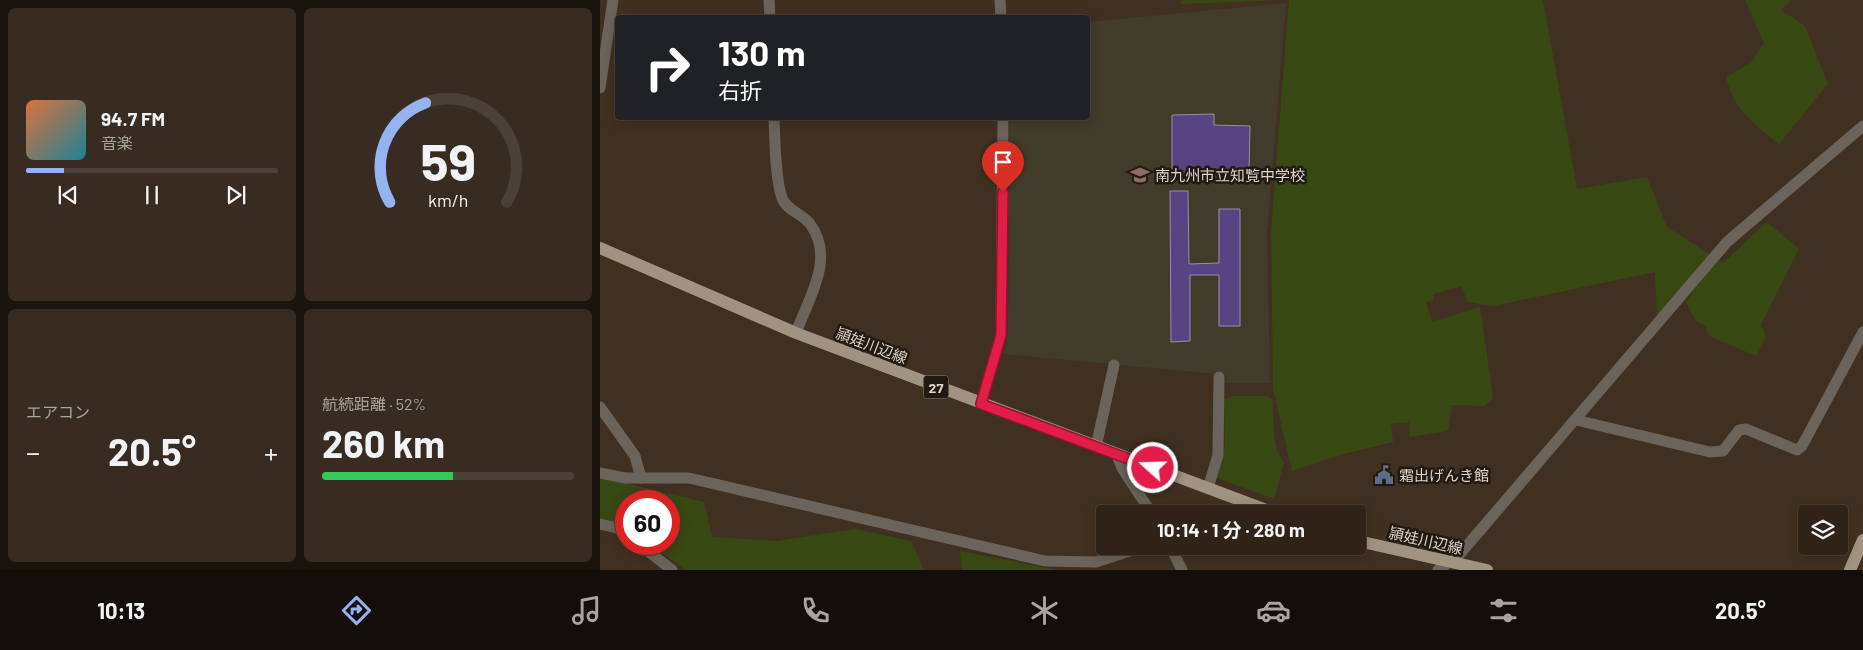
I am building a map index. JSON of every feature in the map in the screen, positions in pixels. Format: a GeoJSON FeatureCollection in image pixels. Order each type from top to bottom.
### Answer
{"type":"FeatureCollection","features":[{"type":"Feature","properties":{"kind":"main road","name":"頴娃川辺線"},"geometry":{"type":"LineString","coordinates":[[600,248],[796,333],[1253,505]]}},
{"type":"Feature","properties":{"kind":"main road"},"geometry":{"type":"LineString","coordinates":[[1850,570],[1863,540]]}},
{"type":"Feature","properties":{"kind":"main road","name":"頴娃川辺線"},"geometry":{"type":"LineString","coordinates":[[1366,542],[1487,570]]}},
{"type":"Feature","properties":{"kind":"street"},"geometry":{"type":"LineString","coordinates":[[600,88],[613,0]]}},
{"type":"Feature","properties":{"kind":"street"},"geometry":{"type":"LineString","coordinates":[[769,0],[770,15]]}},
{"type":"Feature","properties":{"kind":"street"},"geometry":{"type":"LineString","coordinates":[[1000,0],[1001,15]]}},
{"type":"Feature","properties":{"kind":"street"},"geometry":{"type":"LineString","coordinates":[[774,120],[776,156],[783,200],[791,209],[809,222],[817,233],[822,254],[820,273],[796,333]]}},
{"type":"Feature","properties":{"kind":"street"},"geometry":{"type":"LineString","coordinates":[[981,404],[1001,335],[1003,120]]}},
{"type":"Feature","properties":{"kind":"street"},"geometry":{"type":"LineString","coordinates":[[1438,570],[1451,562],[1576,420],[1728,242],[1863,126]]}},
{"type":"Feature","properties":{"kind":"street"},"geometry":{"type":"LineString","coordinates":[[1576,420],[1710,452],[1723,451],[1739,430],[1746,429],[1797,450],[1802,446],[1863,332]]}},
{"type":"Feature","properties":{"kind":"street"},"geometry":{"type":"LineString","coordinates":[[1096,447],[1114,365]]}},
{"type":"Feature","properties":{"kind":"street"},"geometry":{"type":"LineString","coordinates":[[1208,488],[1218,454],[1219,377]]}},
{"type":"Feature","properties":{"kind":"street"},"geometry":{"type":"LineString","coordinates":[[600,407],[635,456],[641,478]]}},
{"type":"Feature","properties":{"kind":"street"},"geometry":{"type":"LineString","coordinates":[[1117,455],[1122,468],[1146,505]]}},
{"type":"Feature","properties":{"kind":"street"},"geometry":{"type":"LineString","coordinates":[[600,473],[625,478],[689,478],[1045,560],[1096,562],[1117,555]]}},
{"type":"Feature","properties":{"kind":"street"},"geometry":{"type":"LineString","coordinates":[[600,524],[615,528]]}},
{"type":"Feature","properties":{"kind":"street"},"geometry":{"type":"LineString","coordinates":[[653,555],[672,570]]}},
{"type":"Feature","properties":{"kind":"street"},"geometry":{"type":"LineString","coordinates":[[1174,555],[1182,570]]}},
{"type":"Feature","properties":{"kind":"shaded area","name":"南九州市立知覧中学校"},"geometry":{"type":"Polygon","coordinates":[[[1286,3],[1267,232],[1270,383],[1227,383],[1227,375],[1003,354],[1008,331],[1009,120],[1090,120],[1090,22],[1286,3]]]}},
{"type":"Feature","properties":{"kind":"green space"},"geometry":{"type":"Polygon","coordinates":[[[1181,0],[1284,0],[1180,4],[1181,0]]]}},
{"type":"Feature","properties":{"kind":"green space"},"geometry":{"type":"Polygon","coordinates":[[[1289,0],[1543,0],[1577,189],[1647,177],[1667,227],[1723,263],[1767,222],[1799,249],[1761,325],[1766,336],[1756,356],[1707,335],[1706,327],[1696,321],[1686,302],[1693,292],[1684,285],[1657,316],[1655,272],[1493,306],[1467,302],[1462,286],[1433,294],[1434,300],[1426,302],[1432,322],[1480,307],[1493,398],[1485,406],[1452,405],[1448,431],[1410,437],[1409,422],[1391,424],[1393,442],[1340,455],[1292,471],[1273,389],[1271,232],[1289,0]]]}},
{"type":"Feature","properties":{"kind":"green space"},"geometry":{"type":"Polygon","coordinates":[[[1745,0],[1792,0],[1781,10],[1805,26],[1828,84],[1779,144],[1753,123],[1740,108],[1734,99],[1726,77],[1751,63],[1764,43],[1745,0]]]}},
{"type":"Feature","properties":{"kind":"green space"},"geometry":{"type":"Polygon","coordinates":[[[1234,396],[1267,396],[1273,400],[1275,441],[1284,462],[1274,499],[1217,478],[1225,446],[1224,399],[1234,396]]]}},
{"type":"Feature","properties":{"kind":"green space"},"geometry":{"type":"Polygon","coordinates":[[[600,477],[654,490],[615,490],[615,525],[600,520],[600,477]]]}},
{"type":"Feature","properties":{"kind":"green space"},"geometry":{"type":"Polygon","coordinates":[[[680,496],[704,502],[712,537],[777,541],[855,529],[911,541],[924,570],[686,570],[665,555],[680,555],[680,496]]]}},
{"type":"Feature","properties":{"kind":"green space"},"geometry":{"type":"Polygon","coordinates":[[[960,551],[1057,570],[962,570],[960,551]]]}},
{"type":"Feature","properties":{"kind":"building"},"geometry":{"type":"Polygon","coordinates":[[[1214,114],[1214,125],[1250,126],[1249,172],[1172,172],[1172,115],[1214,114]]]}},
{"type":"Feature","properties":{"kind":"building"},"geometry":{"type":"Polygon","coordinates":[[[1170,191],[1188,191],[1189,264],[1219,263],[1219,209],[1240,209],[1240,326],[1219,326],[1219,275],[1190,275],[1190,341],[1171,342],[1170,191]]]}},
{"type":"Feature","properties":{"kind":"place","name":"南九州市立知覧中学校"},"geometry":{"type":"Point","coordinates":[1140,175]}},
{"type":"Feature","properties":{"kind":"place","name":"霜出げんき館"},"geometry":{"type":"Point","coordinates":[1384,475]}},
{"type":"Feature","properties":{"kind":"route"},"geometry":{"type":"LineString","coordinates":[[1003,192],[1001,335],[981,404],[1153,468]]}}]}
